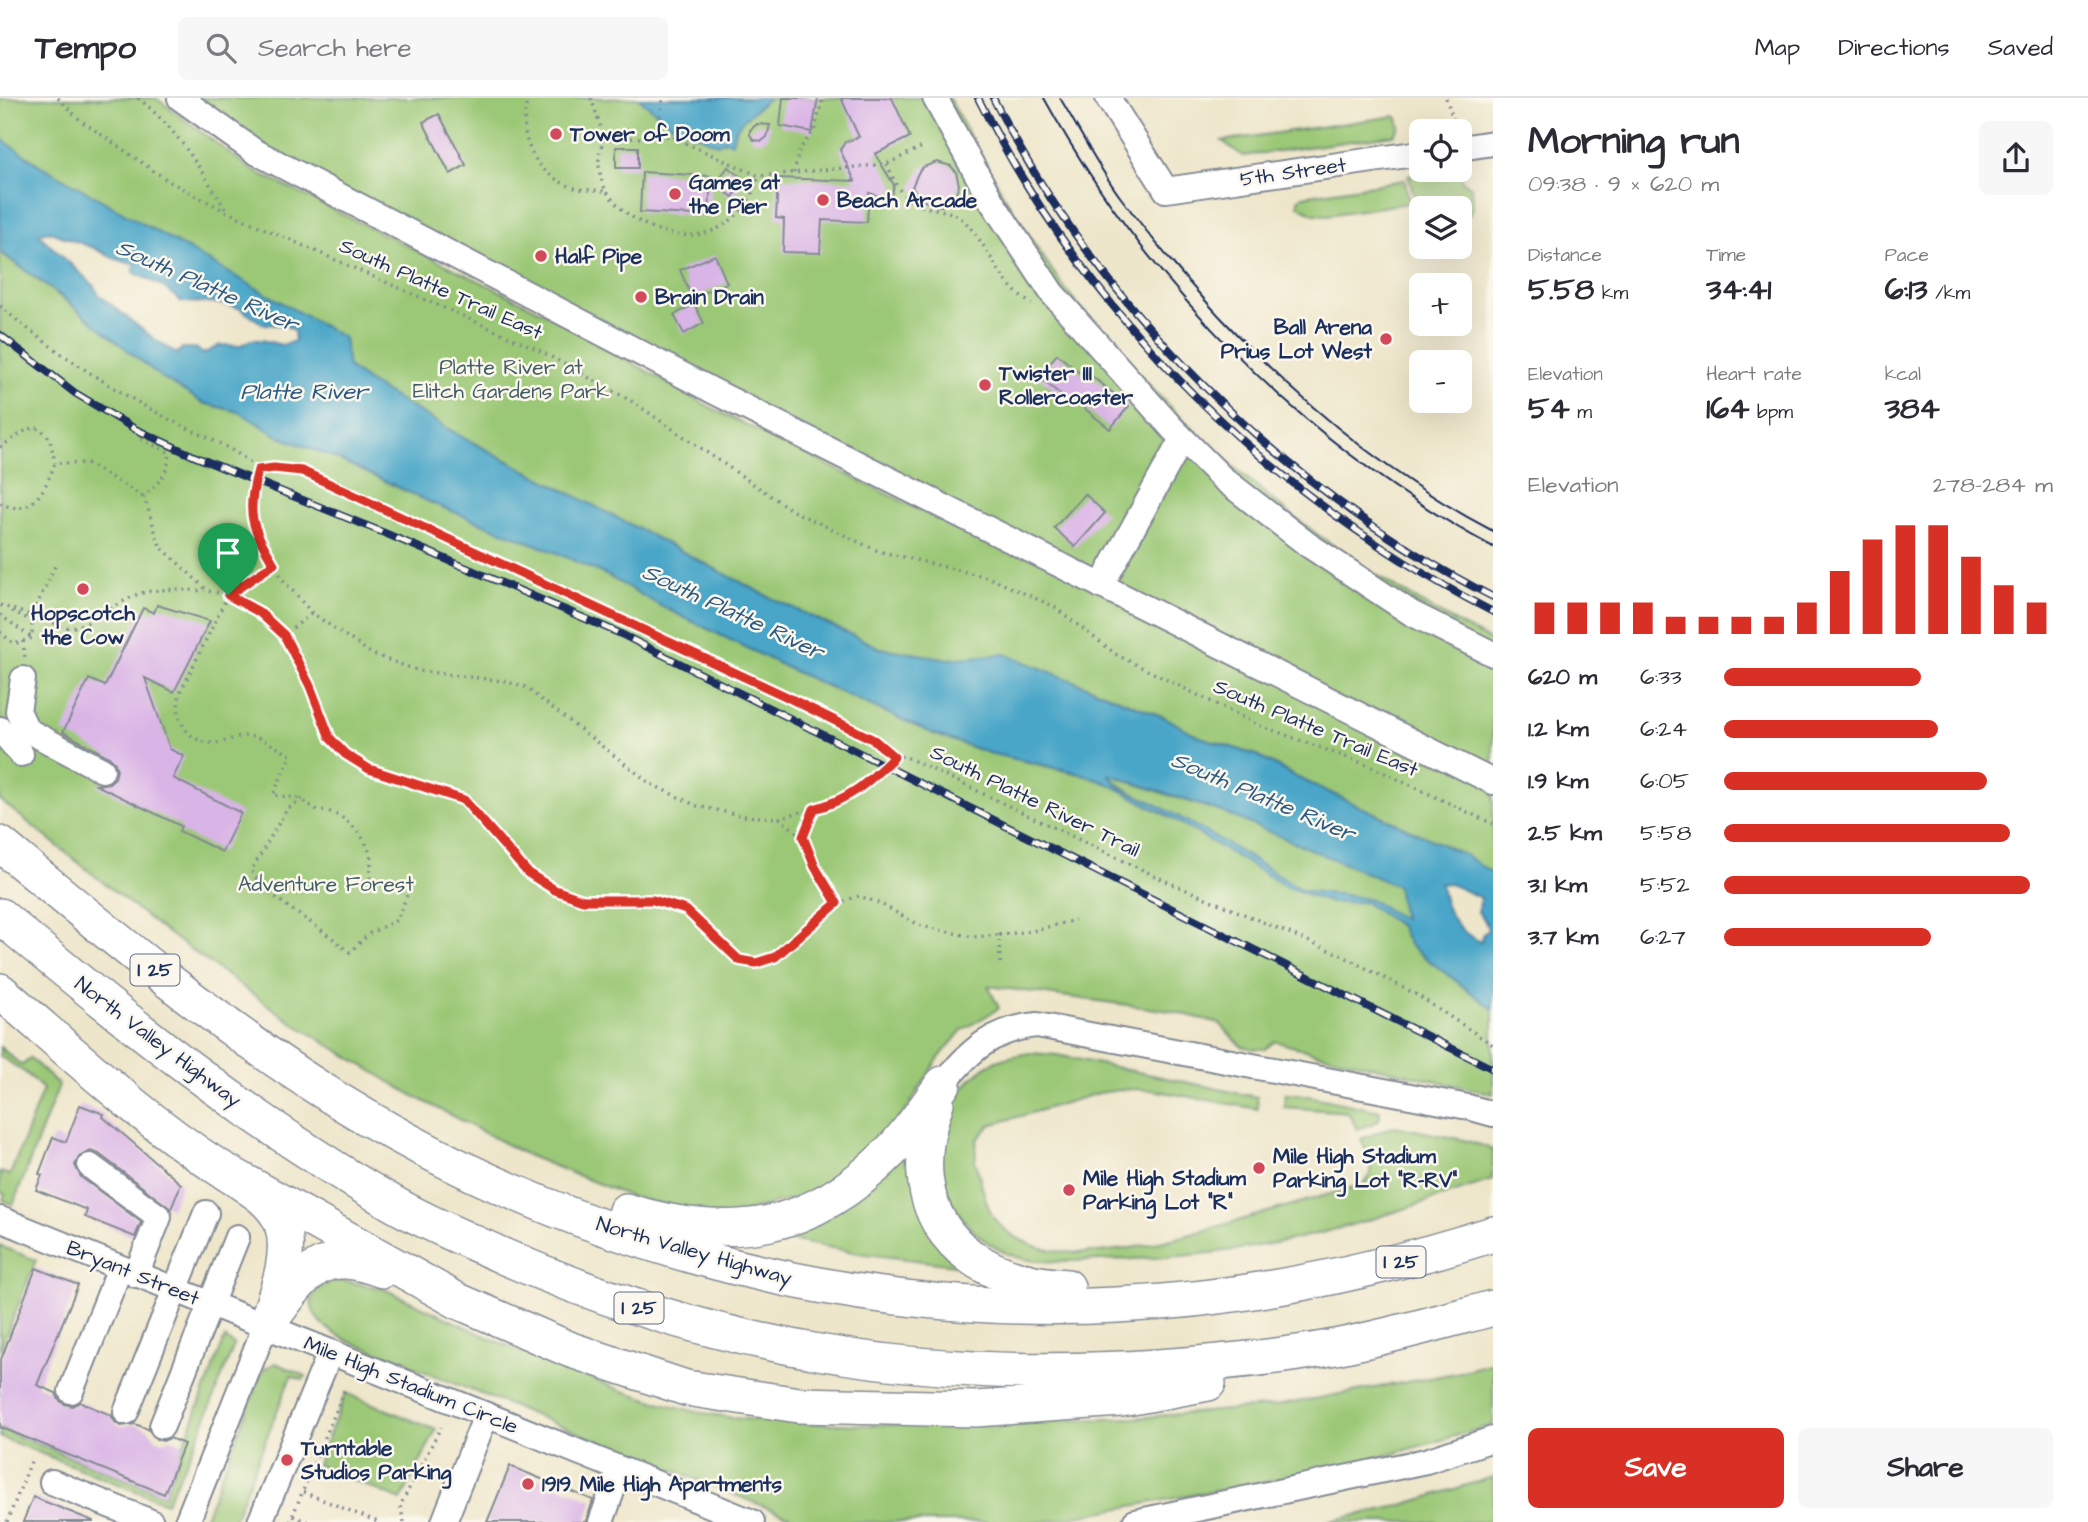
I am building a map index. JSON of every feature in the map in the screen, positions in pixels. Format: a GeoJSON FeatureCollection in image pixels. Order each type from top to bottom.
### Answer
{"type":"FeatureCollection","features":[{"type":"Feature","properties":{"kind":"highway","name":"North Valley Highway"},"geometry":{"type":"LineString","coordinates":[[0,844],[192,1000],[317,1087],[429,1152],[543,1204],[667,1247],[790,1280],[838,1289],[966,1303],[1115,1306],[1180,1301],[1308,1283],[1420,1257],[1493,1234]]}},
{"type":"Feature","properties":{"kind":"highway","name":"North Valley Highway"},"geometry":{"type":"LineString","coordinates":[[0,916],[73,977],[218,1090],[343,1174],[399,1207],[549,1275],[658,1314],[716,1331],[831,1355],[887,1363],[957,1370],[1038,1372],[1136,1368],[1269,1357],[1385,1336],[1493,1308]]}},
{"type":"Feature","properties":{"kind":"highway"},"geometry":{"type":"LineString","coordinates":[[0,991],[161,1128],[250,1188],[271,1207],[282,1224],[285,1253],[279,1287],[265,1327]]}},
{"type":"Feature","properties":{"kind":"highway"},"geometry":{"type":"LineString","coordinates":[[317,1087],[403,1131],[569,1194],[661,1221],[725,1229],[751,1228],[784,1220],[825,1203],[847,1190],[892,1151],[943,1084]]}},
{"type":"Feature","properties":{"kind":"highway"},"geometry":{"type":"LineString","coordinates":[[943,1084],[925,1139],[924,1167],[928,1194],[946,1232],[962,1251],[985,1267],[1022,1281],[1055,1287],[1090,1289],[1308,1283]]}},
{"type":"Feature","properties":{"kind":"highway"},"geometry":{"type":"LineString","coordinates":[[213,1164],[476,1309]]}},
{"type":"Feature","properties":{"kind":"highway"},"geometry":{"type":"LineString","coordinates":[[265,1327],[305,1277],[330,1261],[366,1264],[571,1350],[686,1388],[799,1405],[976,1409],[1121,1399],[1268,1373],[1385,1336]]}},
{"type":"Feature","properties":{"kind":"street"},"geometry":{"type":"LineString","coordinates":[[180,98],[254,151],[715,392],[1493,782]]}},
{"type":"Feature","properties":{"kind":"street"},"geometry":{"type":"LineString","coordinates":[[934,98],[992,202],[1052,293],[1182,439],[1222,478],[1337,566],[1411,613],[1493,654]]}},
{"type":"Feature","properties":{"kind":"street","name":"5th Street"},"geometry":{"type":"LineString","coordinates":[[1108,98],[1166,190],[1409,155]]}},
{"type":"Feature","properties":{"kind":"street"},"geometry":{"type":"LineString","coordinates":[[1472,146],[1493,143]]}},
{"type":"Feature","properties":{"kind":"street"},"geometry":{"type":"LineString","coordinates":[[1101,586],[1182,439]]}},
{"type":"Feature","properties":{"kind":"street"},"geometry":{"type":"LineString","coordinates":[[13,735],[23,679]]}},
{"type":"Feature","properties":{"kind":"street"},"geometry":{"type":"LineString","coordinates":[[13,735],[27,730],[102,770]]}},
{"type":"Feature","properties":{"kind":"street"},"geometry":{"type":"LineString","coordinates":[[943,1084],[976,1047],[1017,1028],[1037,1025],[1493,1114]]}},
{"type":"Feature","properties":{"kind":"street"},"geometry":{"type":"LineString","coordinates":[[71,1391],[128,1271],[159,1217],[90,1166]]}},
{"type":"Feature","properties":{"kind":"street"},"geometry":{"type":"LineString","coordinates":[[126,1412],[206,1213]]}},
{"type":"Feature","properties":{"kind":"street","name":"Bryant Street"},"geometry":{"type":"LineString","coordinates":[[0,1219],[265,1327]]}},
{"type":"Feature","properties":{"kind":"street"},"geometry":{"type":"LineString","coordinates":[[162,1426],[237,1237]]}},
{"type":"Feature","properties":{"kind":"street"},"geometry":{"type":"LineString","coordinates":[[187,1522],[265,1327]]}},
{"type":"Feature","properties":{"kind":"street","name":"Mile High Stadium Circle"},"geometry":{"type":"LineString","coordinates":[[265,1327],[752,1522]]}},
{"type":"Feature","properties":{"kind":"street"},"geometry":{"type":"LineString","coordinates":[[260,1522],[330,1353]]}},
{"type":"Feature","properties":{"kind":"street"},"geometry":{"type":"LineString","coordinates":[[444,1522],[486,1415]]}},
{"type":"Feature","properties":{"kind":"street"},"geometry":{"type":"LineString","coordinates":[[1135,1522],[1426,1461],[1493,1439]]}},
{"type":"Feature","properties":{"kind":"street"},"geometry":{"type":"LineString","coordinates":[[601,1522],[620,1469]]}},
{"type":"Feature","properties":{"kind":"street"},"geometry":{"type":"LineString","coordinates":[[52,1482],[151,1522]]}},
{"type":"Feature","properties":{"kind":"path","name":"South Platte Trail East"},"geometry":{"type":"LineString","coordinates":[[58,98],[80,120],[170,182],[227,212],[537,349],[634,402],[793,511],[878,551],[987,576],[1053,606],[1117,655],[1256,724],[1370,766],[1493,824]]}},
{"type":"Feature","properties":{"kind":"path"},"geometry":{"type":"LineString","coordinates":[[138,98],[157,113],[187,146],[227,212]]}},
{"type":"Feature","properties":{"kind":"path"},"geometry":{"type":"LineString","coordinates":[[528,98],[523,116],[527,146],[543,170],[560,183],[579,190],[607,192]]}},
{"type":"Feature","properties":{"kind":"path"},"geometry":{"type":"LineString","coordinates":[[591,98],[603,140],[600,170],[607,192],[636,220],[669,234],[686,236],[711,231],[732,220],[744,208],[754,193],[759,176]]}},
{"type":"Feature","properties":{"kind":"path"},"geometry":{"type":"LineString","coordinates":[[657,137],[663,98]]}},
{"type":"Feature","properties":{"kind":"path"},"geometry":{"type":"LineString","coordinates":[[794,173],[799,150],[814,131],[823,98]]}},
{"type":"Feature","properties":{"kind":"path"},"geometry":{"type":"LineString","coordinates":[[1446,98],[1453,119]]}},
{"type":"Feature","properties":{"kind":"path"},"geometry":{"type":"LineString","coordinates":[[603,140],[670,136],[759,176],[887,164],[922,147]]}},
{"type":"Feature","properties":{"kind":"path"},"geometry":{"type":"LineString","coordinates":[[887,164],[902,194],[912,202],[927,209],[951,212],[964,221],[1018,296],[1037,306]]}},
{"type":"Feature","properties":{"kind":"path"},"geometry":{"type":"LineString","coordinates":[[0,306],[37,337],[75,363],[164,416],[243,455],[258,470],[251,496],[250,517],[283,580],[312,613],[372,654],[419,671],[504,681],[525,687],[651,784],[697,806],[765,819],[779,818],[837,803],[867,784],[894,757]]}},
{"type":"Feature","properties":{"kind":"path"},"geometry":{"type":"LineString","coordinates":[[0,447],[28,429],[40,428],[50,439],[55,463],[43,493],[37,499],[30,504],[15,507],[0,503]]}},
{"type":"Feature","properties":{"kind":"path"},"geometry":{"type":"LineString","coordinates":[[141,439],[170,453],[164,477],[144,496]]}},
{"type":"Feature","properties":{"kind":"path"},"geometry":{"type":"LineString","coordinates":[[55,463],[87,463],[144,496],[160,546],[208,591]]}},
{"type":"Feature","properties":{"kind":"path","name":"South Platte River Trail"},"geometry":{"type":"LineString","coordinates":[[258,470],[302,471],[783,695],[874,740],[894,757],[904,757],[1170,883],[1341,954],[1417,995],[1493,1045]]}},
{"type":"Feature","properties":{"kind":"path"},"geometry":{"type":"LineString","coordinates":[[32,638],[32,615],[57,562]]}},
{"type":"Feature","properties":{"kind":"path"},"geometry":{"type":"LineString","coordinates":[[274,564],[228,595],[178,697],[178,714],[181,723],[200,741],[213,743],[245,736],[261,740],[291,755],[273,795],[303,799],[307,805],[317,810],[327,810],[354,827],[365,842],[371,861],[370,878],[407,895],[397,920],[370,933],[350,952],[328,934],[301,918],[258,882],[251,871],[287,809],[303,799]]}},
{"type":"Feature","properties":{"kind":"path"},"geometry":{"type":"LineString","coordinates":[[0,606],[69,628],[81,627],[141,593],[167,590],[208,591],[228,595],[259,612],[284,635],[310,686],[330,738],[345,754],[369,769],[464,800],[528,873],[555,890],[583,900],[653,900],[686,910],[739,960],[756,963],[775,957],[837,903],[859,896],[879,903],[921,926],[973,937],[1032,931],[1075,920]]}},
{"type":"Feature","properties":{"kind":"path"},"geometry":{"type":"LineString","coordinates":[[0,606],[32,621]]}},
{"type":"Feature","properties":{"kind":"path"},"geometry":{"type":"LineString","coordinates":[[284,635],[312,613]]}},
{"type":"Feature","properties":{"kind":"path"},"geometry":{"type":"LineString","coordinates":[[0,615],[32,638]]}},
{"type":"Feature","properties":{"kind":"path"},"geometry":{"type":"LineString","coordinates":[[0,632],[14,644],[32,638]]}},
{"type":"Feature","properties":{"kind":"path"},"geometry":{"type":"LineString","coordinates":[[803,837],[814,809]]}},
{"type":"Feature","properties":{"kind":"path"},"geometry":{"type":"LineString","coordinates":[[779,818],[803,837],[815,867],[837,903]]}},
{"type":"Feature","properties":{"kind":"path"},"geometry":{"type":"LineString","coordinates":[[999,935],[1000,963]]}},
{"type":"Feature","properties":{"kind":"path"},"geometry":{"type":"LineString","coordinates":[[290,1522],[345,1389]]}},
{"type":"Feature","properties":{"kind":"path"},"geometry":{"type":"LineString","coordinates":[[404,1522],[400,1506],[441,1427]]}},
{"type":"Feature","properties":{"kind":"path"},"geometry":{"type":"LineString","coordinates":[[7,1522],[32,1459]]}},
{"type":"Feature","properties":{"kind":"path"},"geometry":{"type":"LineString","coordinates":[[303,1492],[377,1522]]}},
{"type":"Feature","properties":{"kind":"path"},"geometry":{"type":"LineString","coordinates":[[293,1516],[308,1522]]}},
{"type":"Feature","properties":{"kind":"green space","name":"Platte River at Elitch Gardens Park"},"geometry":{"type":"Polygon","coordinates":[[[0,98],[156,98],[252,170],[543,312],[710,407],[991,545],[171,98],[949,98],[1002,192],[1061,283],[1101,332],[1166,403],[1251,482],[1296,518],[1391,584],[1493,642],[1493,874],[1465,855],[1294,776],[1256,755],[1200,737],[1164,717],[1005,654],[949,659],[880,648],[769,597],[464,438],[370,383],[201,257],[38,164],[0,138],[0,98]]]}},
{"type":"Feature","properties":{"kind":"green space"},"geometry":{"type":"Polygon","coordinates":[[[1395,116],[1400,127],[1394,135],[1243,156],[1222,141],[1395,116]]]}},
{"type":"Feature","properties":{"kind":"green space"},"geometry":{"type":"Polygon","coordinates":[[[1405,180],[1409,203],[1327,215],[1314,214],[1298,206],[1298,200],[1303,196],[1405,180]]]}},
{"type":"Feature","properties":{"kind":"green space"},"geometry":{"type":"Polygon","coordinates":[[[1410,182],[1463,182],[1472,188],[1473,208],[1472,210],[1472,196],[1414,196],[1410,182]]]}},
{"type":"Feature","properties":{"kind":"green space","name":"Adventure Forest"},"geometry":{"type":"Polygon","coordinates":[[[0,252],[203,403],[239,412],[280,437],[333,457],[434,504],[606,575],[661,606],[798,673],[934,734],[989,753],[1083,775],[1109,784],[1300,889],[1236,849],[1129,790],[1106,773],[1222,812],[1398,886],[1403,920],[1368,901],[1329,895],[1364,902],[1400,926],[1410,946],[1493,1009],[1493,1094],[1315,1053],[1275,1041],[1265,1049],[1241,1046],[1219,1023],[1171,1011],[988,986],[999,1008],[961,1031],[938,1059],[896,1126],[823,1191],[724,1217],[634,1198],[529,1156],[410,1094],[296,1025],[159,927],[0,800],[0,252]]]}},
{"type":"Feature","properties":{"kind":"green space"},"geometry":{"type":"Polygon","coordinates":[[[0,1047],[20,1064],[23,1065],[30,1058],[59,1085],[13,1205],[3,1200],[5,1194],[0,1192],[0,1172],[10,1175],[43,1089],[27,1074],[0,1056],[0,1047]]]}},
{"type":"Feature","properties":{"kind":"green space"},"geometry":{"type":"Polygon","coordinates":[[[1030,1053],[1057,1055],[1257,1097],[1258,1109],[1152,1090],[1127,1089],[1099,1093],[990,1125],[977,1140],[975,1161],[992,1216],[1019,1239],[1047,1249],[1079,1253],[1147,1245],[1361,1185],[1369,1175],[1370,1164],[1361,1139],[1395,1126],[1464,1140],[1493,1149],[1492,1180],[1359,1223],[1252,1247],[1133,1259],[1053,1262],[1024,1259],[990,1244],[963,1219],[946,1187],[941,1169],[941,1150],[953,1105],[970,1080],[994,1062],[1030,1053]]]}},
{"type":"Feature","properties":{"kind":"green space"},"geometry":{"type":"Polygon","coordinates":[[[1285,1094],[1299,1094],[1380,1111],[1379,1121],[1357,1129],[1348,1112],[1284,1107],[1285,1094]]]}},
{"type":"Feature","properties":{"kind":"green space"},"geometry":{"type":"Polygon","coordinates":[[[903,1152],[915,1157],[971,1267],[858,1253],[774,1237],[903,1152]]]}},
{"type":"Feature","properties":{"kind":"green space"},"geometry":{"type":"Polygon","coordinates":[[[0,1246],[36,1260],[0,1351],[0,1246]]]}},
{"type":"Feature","properties":{"kind":"green space"},"geometry":{"type":"Polygon","coordinates":[[[340,1280],[384,1289],[498,1342],[620,1390],[697,1412],[733,1418],[872,1425],[1134,1418],[1275,1406],[1456,1373],[1493,1363],[1493,1425],[1382,1457],[1296,1476],[1044,1522],[803,1522],[348,1341],[320,1322],[312,1303],[320,1288],[340,1280]]]}},
{"type":"Feature","properties":{"kind":"green space"},"geometry":{"type":"Polygon","coordinates":[[[225,1338],[234,1345],[200,1433],[166,1503],[0,1437],[0,1429],[164,1495],[225,1338]]]}},
{"type":"Feature","properties":{"kind":"green space"},"geometry":{"type":"Polygon","coordinates":[[[275,1363],[306,1376],[303,1380],[291,1376],[233,1522],[203,1522],[263,1370],[275,1363]]]}},
{"type":"Feature","properties":{"kind":"green space"},"geometry":{"type":"Polygon","coordinates":[[[346,1393],[436,1430],[401,1500],[317,1465],[346,1393]]]}},
{"type":"Feature","properties":{"kind":"green space"},"geometry":{"type":"Polygon","coordinates":[[[1493,1477],[1493,1522],[1325,1522],[1399,1506],[1493,1477]]]}},
{"type":"Feature","properties":{"kind":"water"},"geometry":{"type":"Polygon","coordinates":[[[639,98],[769,98],[742,121],[735,131],[732,143],[726,140],[717,144],[667,122],[639,98]]]}},
{"type":"Feature","properties":{"kind":"water","name":"Platte River"},"geometry":{"type":"Polygon","coordinates":[[[0,138],[38,164],[344,338],[348,367],[370,383],[464,438],[769,597],[880,648],[948,659],[1005,654],[1164,717],[1200,737],[1256,755],[1294,776],[1465,855],[1493,874],[1493,1009],[1410,946],[1400,926],[1364,902],[1331,903],[1287,887],[1167,815],[1109,784],[1083,774],[989,753],[934,734],[798,673],[661,606],[606,575],[434,504],[333,457],[280,437],[239,412],[203,403],[158,375],[61,296],[0,252],[0,138]],[[48,231],[38,234],[93,285],[99,295],[177,354],[182,348],[196,348],[203,354],[220,345],[239,346],[251,340],[282,345],[295,341],[294,331],[285,325],[263,324],[239,308],[217,303],[182,302],[162,286],[133,272],[135,265],[48,231]],[[1108,774],[1121,788],[1154,803],[1229,845],[1302,890],[1371,900],[1403,919],[1397,886],[1222,812],[1108,774]],[[1441,883],[1442,893],[1458,926],[1481,942],[1482,935],[1488,930],[1478,912],[1481,898],[1450,884],[1441,883]]]}},
{"type":"Feature","properties":{"kind":"building"},"geometry":{"type":"Polygon","coordinates":[[[783,98],[818,98],[812,132],[780,126],[783,98]]]}},
{"type":"Feature","properties":{"kind":"building"},"geometry":{"type":"Polygon","coordinates":[[[841,98],[892,98],[910,137],[875,154],[894,185],[891,199],[869,193],[867,222],[822,220],[820,253],[783,252],[784,219],[776,218],[778,178],[855,181],[840,150],[845,142],[859,137],[841,98]]]}},
{"type":"Feature","properties":{"kind":"building"},"geometry":{"type":"Polygon","coordinates":[[[439,114],[466,165],[450,174],[423,122],[439,114]]]}},
{"type":"Feature","properties":{"kind":"building"},"geometry":{"type":"Polygon","coordinates":[[[757,124],[770,125],[767,137],[762,141],[754,140],[750,135],[750,130],[757,124]]]}},
{"type":"Feature","properties":{"kind":"building"},"geometry":{"type":"Polygon","coordinates":[[[616,147],[638,147],[638,168],[616,168],[616,147]]]}},
{"type":"Feature","properties":{"kind":"building"},"geometry":{"type":"Polygon","coordinates":[[[937,162],[951,166],[956,172],[959,185],[954,198],[942,206],[922,200],[912,187],[923,167],[937,162]]]}},
{"type":"Feature","properties":{"kind":"building"},"geometry":{"type":"Polygon","coordinates":[[[728,167],[745,180],[733,197],[715,184],[728,167]]]}},
{"type":"Feature","properties":{"kind":"building","name":"Games at the Pier"},"geometry":{"type":"Polygon","coordinates":[[[642,172],[711,176],[709,216],[640,212],[642,172]]]}},
{"type":"Feature","properties":{"kind":"building"},"geometry":{"type":"Polygon","coordinates":[[[715,255],[727,283],[692,298],[680,270],[715,255]]]}},
{"type":"Feature","properties":{"kind":"building"},"geometry":{"type":"Polygon","coordinates":[[[694,304],[704,323],[684,334],[674,315],[694,304]]]}},
{"type":"Feature","properties":{"kind":"building"},"geometry":{"type":"Polygon","coordinates":[[[1057,354],[1086,378],[1089,374],[1129,406],[1110,429],[1074,400],[1071,403],[1039,377],[1057,354]]]}},
{"type":"Feature","properties":{"kind":"building"},"geometry":{"type":"Polygon","coordinates":[[[1085,494],[1105,513],[1075,547],[1054,528],[1085,494]]]}},
{"type":"Feature","properties":{"kind":"building"},"geometry":{"type":"Polygon","coordinates":[[[157,605],[210,621],[174,692],[145,678],[170,749],[184,756],[173,778],[241,813],[222,852],[179,831],[181,826],[96,785],[109,783],[115,778],[115,763],[63,732],[89,679],[105,686],[143,608],[154,613],[157,605]]]}},
{"type":"Feature","properties":{"kind":"building"},"geometry":{"type":"Polygon","coordinates":[[[80,1105],[104,1114],[103,1117],[181,1184],[171,1209],[99,1154],[91,1151],[79,1157],[75,1165],[81,1177],[141,1222],[135,1237],[85,1217],[87,1210],[36,1190],[53,1137],[66,1142],[80,1105]]]}},
{"type":"Feature","properties":{"kind":"building"},"geometry":{"type":"Polygon","coordinates":[[[36,1268],[78,1285],[37,1385],[56,1393],[59,1400],[65,1404],[72,1406],[80,1402],[111,1415],[121,1426],[135,1424],[148,1429],[156,1439],[163,1441],[170,1438],[184,1444],[164,1494],[0,1427],[0,1362],[36,1268]]]}},
{"type":"Feature","properties":{"kind":"building","name":"1919 Mile High Apartments"},"geometry":{"type":"Polygon","coordinates":[[[510,1466],[593,1500],[586,1522],[487,1522],[510,1466]]]}},
{"type":"Feature","properties":{"kind":"building"},"geometry":{"type":"Polygon","coordinates":[[[33,1497],[93,1521],[93,1522],[23,1522],[33,1497]]]}},
{"type":"Feature","properties":{"kind":"tram line"},"geometry":{"type":"LineString","coordinates":[[1044,98],[1085,167],[1131,233],[1181,295],[1236,354],[1295,409],[1358,460],[1424,506],[1493,547]]}},
{"type":"Feature","properties":{"kind":"tram line"},"geometry":{"type":"LineString","coordinates":[[1060,98],[1121,198],[1200,295],[1243,341],[1336,426],[1386,465],[1438,500],[1493,531]]}},
{"type":"Feature","properties":{"kind":"railway"},"geometry":{"type":"LineString","coordinates":[[978,98],[1023,179],[1074,255],[1132,328],[1195,396],[1263,458],[1336,515],[1413,567],[1493,612]]}},
{"type":"Feature","properties":{"kind":"railway"},"geometry":{"type":"LineString","coordinates":[[993,98],[1036,175],[1086,249],[1142,320],[1204,386],[1271,448],[1342,504],[1416,554],[1493,597]]}},
{"type":"Feature","properties":{"kind":"railway"},"geometry":{"type":"LineString","coordinates":[[0,335],[75,393],[135,429],[196,457],[387,534],[619,633],[1493,1069]]}},
{"type":"Feature","properties":{"kind":"place","name":"Tower of Doom"},"geometry":{"type":"Point","coordinates":[556,134]}},
{"type":"Feature","properties":{"kind":"place","name":"Games at the Pier"},"geometry":{"type":"Point","coordinates":[675,194]}},
{"type":"Feature","properties":{"kind":"place","name":"Beach Arcade"},"geometry":{"type":"Point","coordinates":[823,200]}},
{"type":"Feature","properties":{"kind":"place","name":"Half Pipe"},"geometry":{"type":"Point","coordinates":[541,256]}},
{"type":"Feature","properties":{"kind":"place","name":"Brain Drain"},"geometry":{"type":"Point","coordinates":[641,297]}},
{"type":"Feature","properties":{"kind":"place","name":"Ball Arena Prius Lot West"},"geometry":{"type":"Point","coordinates":[1386,339]}},
{"type":"Feature","properties":{"kind":"place","name":"Twister III Rollercoaster"},"geometry":{"type":"Point","coordinates":[985,385]}},
{"type":"Feature","properties":{"kind":"place","name":"Hopscotch the Cow"},"geometry":{"type":"Point","coordinates":[83,589]}},
{"type":"Feature","properties":{"kind":"place","name":"Mile High Stadium Parking Lot \"R-RV\""},"geometry":{"type":"Point","coordinates":[1259,1168]}},
{"type":"Feature","properties":{"kind":"place","name":"Mile High Stadium Parking Lot \"R\""},"geometry":{"type":"Point","coordinates":[1069,1190]}},
{"type":"Feature","properties":{"kind":"place","name":"Turntable Studios Parking"},"geometry":{"type":"Point","coordinates":[287,1460]}},
{"type":"Feature","properties":{"kind":"place","name":"1919 Mile High Apartments"},"geometry":{"type":"Point","coordinates":[528,1484]}},
{"type":"Feature","properties":{"kind":"route"},"geometry":{"type":"LineString","coordinates":[[274,468],[302,471],[783,695],[874,740],[894,757],[867,784],[837,803],[814,809],[803,837],[815,867],[837,903],[775,957],[756,963],[739,960],[686,910],[653,900],[583,900],[555,890],[528,873],[464,800],[369,769],[345,754],[330,738],[310,686],[284,635],[259,612],[228,595],[274,564],[250,517],[251,496],[258,470],[274,468]]}},
{"type":"Feature","properties":{"kind":"water label","name":"South Platte River"},"geometry":{"type":"Point","coordinates":[207,286]}},
{"type":"Feature","properties":{"kind":"water label","name":"South Platte River"},"geometry":{"type":"Point","coordinates":[733,612]}},
{"type":"Feature","properties":{"kind":"water label","name":"South Platte River"},"geometry":{"type":"Point","coordinates":[1263,797]}}]}
